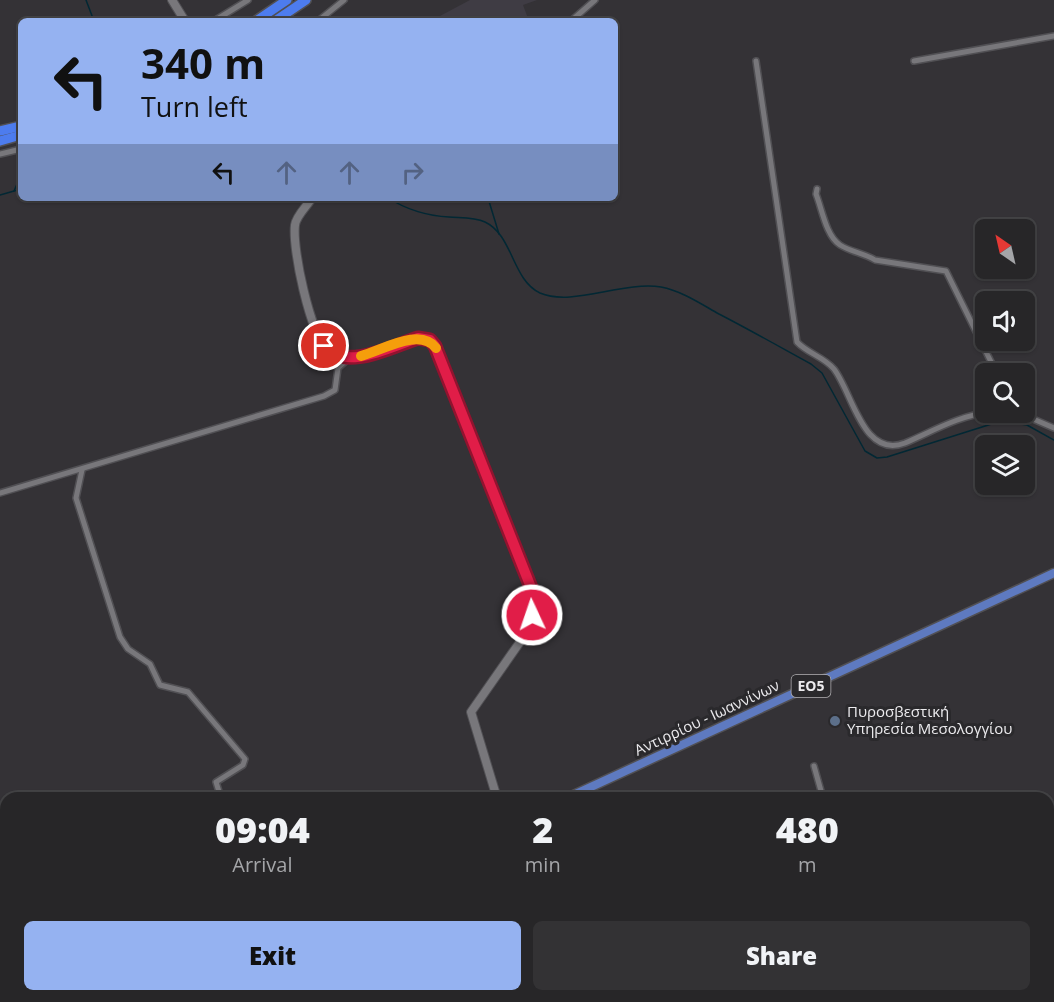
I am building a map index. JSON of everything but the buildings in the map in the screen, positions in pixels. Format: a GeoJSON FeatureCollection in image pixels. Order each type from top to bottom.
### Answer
{"type":"FeatureCollection","features":[{"type":"Feature","properties":{"kind":"highway"},"geometry":{"type":"LineString","coordinates":[[260,18],[287,0]]}},
{"type":"Feature","properties":{"kind":"highway"},"geometry":{"type":"LineString","coordinates":[[279,18],[306,0]]}},
{"type":"Feature","properties":{"kind":"highway"},"geometry":{"type":"LineString","coordinates":[[0,131],[18,127]]}},
{"type":"Feature","properties":{"kind":"highway"},"geometry":{"type":"LineString","coordinates":[[0,141],[18,136]]}},
{"type":"Feature","properties":{"kind":"main road","name":"Αντιρρίου - Ιωαννίνων"},"geometry":{"type":"LineString","coordinates":[[580,792],[1054,573]]}},
{"type":"Feature","properties":{"kind":"street"},"geometry":{"type":"LineString","coordinates":[[172,0],[183,18]]}},
{"type":"Feature","properties":{"kind":"street"},"geometry":{"type":"LineString","coordinates":[[219,18],[248,0]]}},
{"type":"Feature","properties":{"kind":"street"},"geometry":{"type":"LineString","coordinates":[[322,18],[344,0]]}},
{"type":"Feature","properties":{"kind":"street"},"geometry":{"type":"LineString","coordinates":[[574,18],[595,0]]}},
{"type":"Feature","properties":{"kind":"street"},"geometry":{"type":"LineString","coordinates":[[914,61],[1054,36]]}},
{"type":"Feature","properties":{"kind":"street"},"geometry":{"type":"LineString","coordinates":[[756,61],[797,342],[833,368],[865,428],[876,442],[884,446],[903,443],[975,416]]}},
{"type":"Feature","properties":{"kind":"street"},"geometry":{"type":"LineString","coordinates":[[0,154],[18,150]]}},
{"type":"Feature","properties":{"kind":"street"},"geometry":{"type":"LineString","coordinates":[[817,189],[816,194],[832,237],[840,245],[866,254],[874,260],[946,271],[992,363]]}},
{"type":"Feature","properties":{"kind":"street"},"geometry":{"type":"LineString","coordinates":[[310,201],[295,226],[308,310],[315,331],[325,347],[334,354],[350,358]]}},
{"type":"Feature","properties":{"kind":"street"},"geometry":{"type":"LineString","coordinates":[[0,493],[331,393],[337,387],[339,367],[350,358],[418,338],[430,340],[435,346],[534,595],[526,633],[471,712],[495,792]]}},
{"type":"Feature","properties":{"kind":"street"},"geometry":{"type":"LineString","coordinates":[[1035,420],[1054,428]]}},
{"type":"Feature","properties":{"kind":"street"},"geometry":{"type":"LineString","coordinates":[[82,470],[76,498],[123,641],[130,650],[150,664],[160,685],[188,692],[245,759],[243,765],[216,782],[219,792]]}},
{"type":"Feature","properties":{"kind":"street"},"geometry":{"type":"LineString","coordinates":[[814,766],[821,792]]}},
{"type":"Feature","properties":{"kind":"shaded area"},"geometry":{"type":"Polygon","coordinates":[[[470,0],[537,0],[523,5],[528,18],[441,18],[440,16],[470,0]]]}},
{"type":"Feature","properties":{"kind":"waterway"},"geometry":{"type":"LineString","coordinates":[[86,0],[93,18]]}},
{"type":"Feature","properties":{"kind":"waterway"},"geometry":{"type":"LineString","coordinates":[[14,191],[18,182]]}},
{"type":"Feature","properties":{"kind":"waterway"},"geometry":{"type":"LineString","coordinates":[[0,195],[18,190]]}},
{"type":"Feature","properties":{"kind":"waterway"},"geometry":{"type":"LineString","coordinates":[[394,201],[426,214],[472,218],[485,222],[501,237],[524,278],[540,293],[553,297],[567,297],[646,286],[669,289],[691,298],[811,364],[822,373],[865,451],[877,458],[887,457],[1001,421],[1027,425],[1054,440]]}},
{"type":"Feature","properties":{"kind":"waterway"},"geometry":{"type":"LineString","coordinates":[[489,201],[499,234]]}},
{"type":"Feature","properties":{"kind":"slow traffic"},"geometry":{"type":"LineString","coordinates":[[361,356],[418,338],[430,340],[436,348]]}},
{"type":"Feature","properties":{"kind":"place","name":"Πυροσβεστική Υπηρεσία Μεσολογγίου"},"geometry":{"type":"Point","coordinates":[835,721]}},
{"type":"Feature","properties":{"kind":"route"},"geometry":{"type":"LineString","coordinates":[[324,346],[330,352],[350,358],[418,338],[430,340],[435,346],[534,595],[532,615]]}}]}
